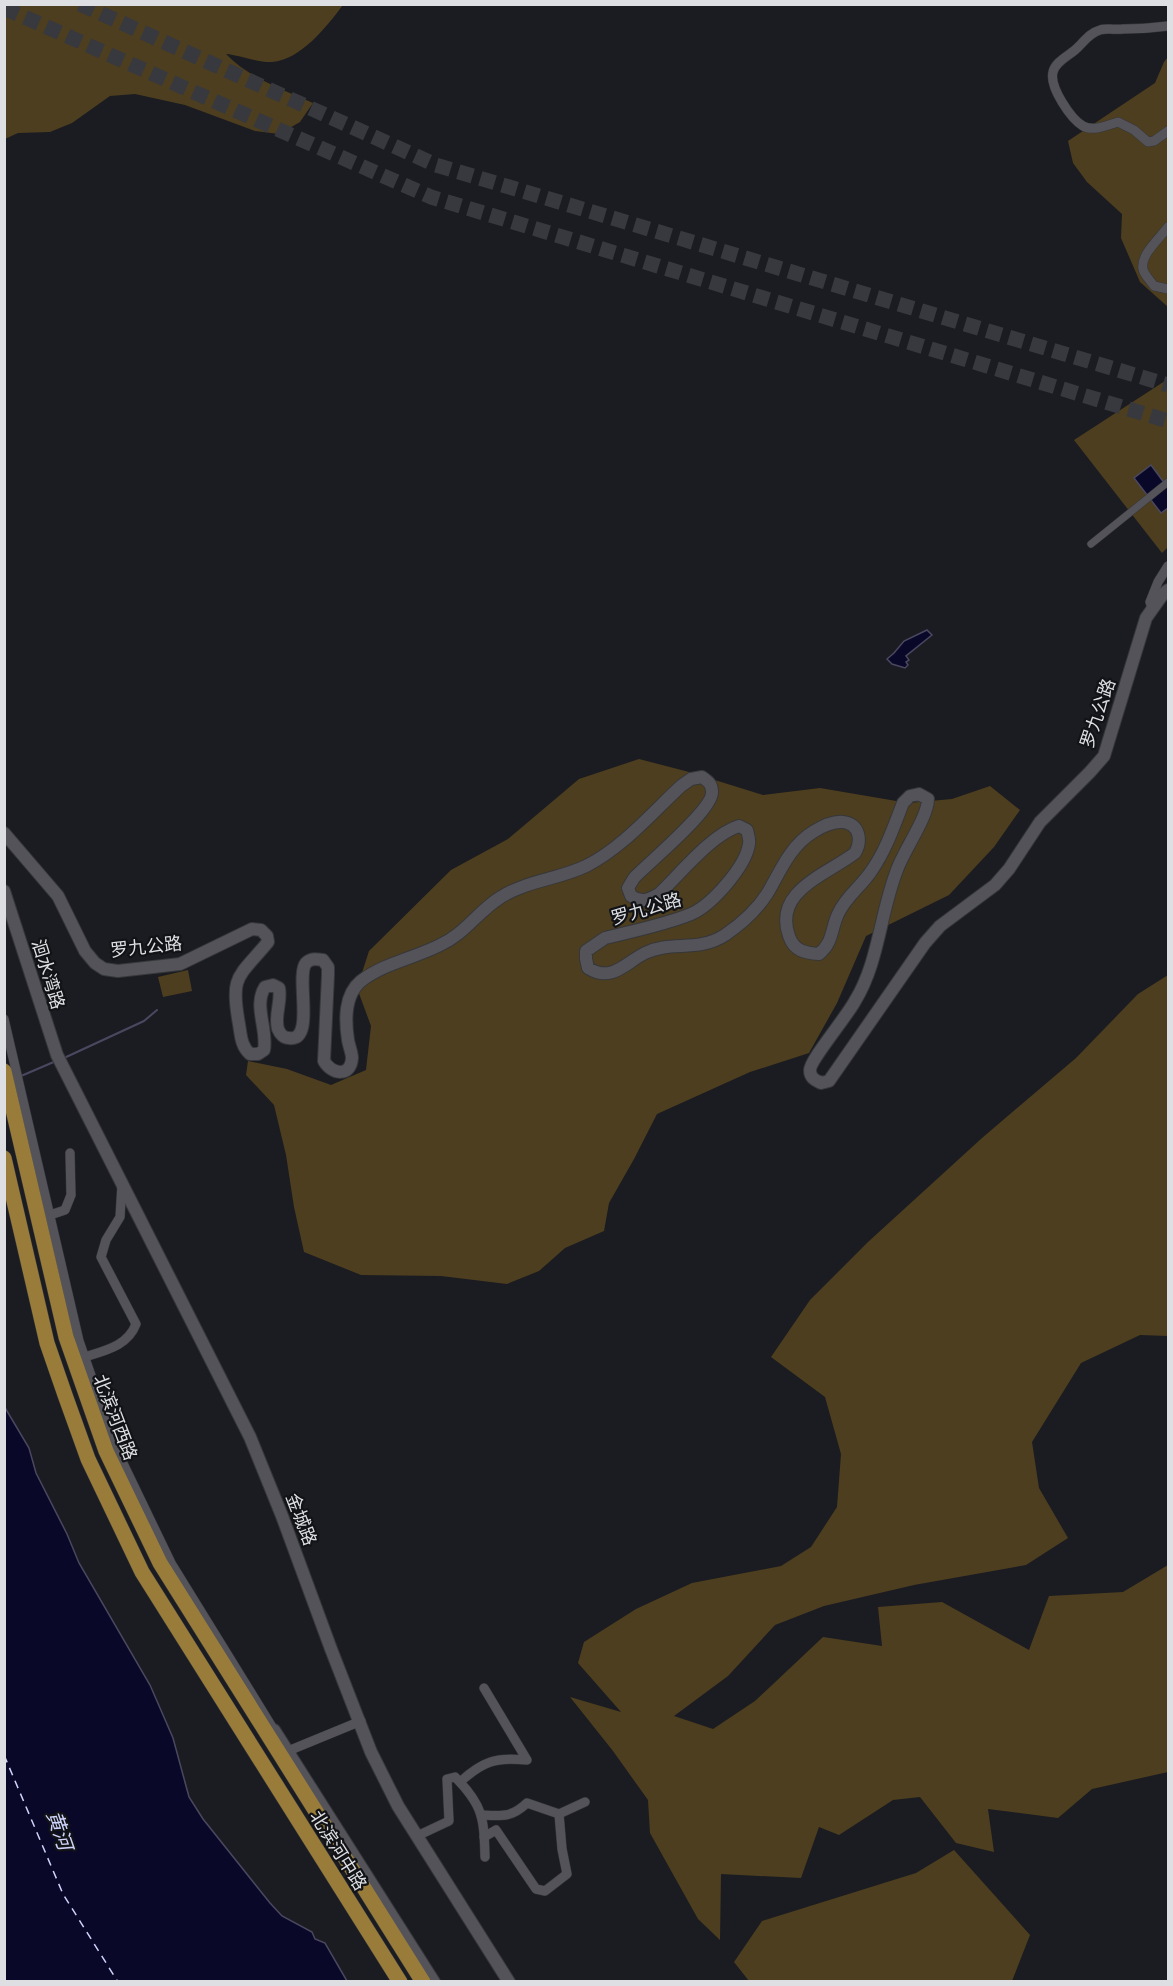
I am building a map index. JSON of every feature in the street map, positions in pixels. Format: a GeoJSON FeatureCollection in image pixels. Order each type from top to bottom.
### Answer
{"type":"FeatureCollection","features":[{"type":"Feature","properties":{"kind":"main road","name":"北滨河西路"},"geometry":{"type":"LineString","coordinates":[[4,1071],[66,1337],[79,1359],[106,1451],[160,1563],[276,1740]]}},
{"type":"Feature","properties":{"kind":"main road","name":"北滨河中路"},"geometry":{"type":"LineString","coordinates":[[4,1158],[48,1342],[88,1459],[142,1572],[400,1982]]}},
{"type":"Feature","properties":{"kind":"main road","name":"北滨河中路"},"geometry":{"type":"LineString","coordinates":[[276,1740],[423,1982]]}},
{"type":"Feature","properties":{"kind":"street"},"geometry":{"type":"LineString","coordinates":[[1168,26],[1099,30],[1084,39],[1077,49],[1066,56],[1054,69],[1052,74],[1060,100],[1083,126],[1095,129],[1118,122],[1134,130],[1148,142],[1154,141],[1168,131]]}},
{"type":"Feature","properties":{"kind":"street"},"geometry":{"type":"LineString","coordinates":[[1168,227],[1147,255],[1143,272],[1154,286],[1168,289]]}},
{"type":"Feature","properties":{"kind":"street"},"geometry":{"type":"LineString","coordinates":[[1091,544],[1168,482]]}},
{"type":"Feature","properties":{"kind":"street"},"geometry":{"type":"LineString","coordinates":[[1152,608],[1150,602],[1168,566]]}},
{"type":"Feature","properties":{"kind":"street","name":"罗九公路"},"geometry":{"type":"LineString","coordinates":[[4,833],[58,896],[85,951],[94,963],[104,969],[118,971],[180,964],[252,929],[261,930],[267,936],[268,942],[238,977],[235,987],[234,999],[244,1048],[250,1054],[258,1054],[264,1050],[266,1041],[260,994],[265,987],[273,985],[279,988],[281,997],[277,1019],[278,1029],[282,1035],[289,1038],[296,1037],[301,1032],[304,1022],[302,972],[306,963],[315,958],[323,960],[328,967],[324,1061],[333,1072],[342,1072],[352,1059],[346,1012],[356,985],[386,967],[441,945],[467,928],[488,906],[502,896],[585,866],[605,855],[691,779],[702,777],[710,783],[711,799],[685,830],[634,879],[628,888],[631,896],[639,901],[648,900],[659,894],[729,829],[738,826],[747,830],[750,841],[747,852],[738,868],[719,892],[693,913],[605,938],[593,945],[586,951],[585,959],[588,968],[596,973],[605,975],[616,971],[658,948],[698,947],[726,934],[755,909],[784,862],[799,843],[813,832],[841,821],[851,824],[859,834],[860,845],[855,853],[794,895],[787,910],[786,926],[790,940],[796,948],[805,953],[819,954],[828,947],[838,914],[846,900],[871,873],[879,860],[903,803],[910,796],[919,794],[928,800],[928,810],[907,846],[897,870],[885,905],[874,957],[866,981],[856,1001],[812,1063],[809,1071],[812,1078],[821,1083],[829,1081],[925,943],[940,926],[995,885],[1009,869],[1040,822],[1104,756],[1146,618],[1168,590]]}},
{"type":"Feature","properties":{"kind":"street","name":"洄水湾路"},"geometry":{"type":"LineString","coordinates":[[4,891],[60,1061]]}},
{"type":"Feature","properties":{"kind":"street"},"geometry":{"type":"LineString","coordinates":[[4,1019],[50,1215],[79,1359],[124,1343],[136,1324],[101,1257],[106,1240],[120,1217],[122,1184]]}},
{"type":"Feature","properties":{"kind":"street","name":"金城路"},"geometry":{"type":"LineString","coordinates":[[60,1061],[250,1437],[371,1752],[384,1779],[509,1982]]}},
{"type":"Feature","properties":{"kind":"street"},"geometry":{"type":"LineString","coordinates":[[50,1215],[65,1210],[71,1195],[70,1153]]}},
{"type":"Feature","properties":{"kind":"street"},"geometry":{"type":"LineString","coordinates":[[460,1782],[477,1767],[495,1760],[527,1760],[484,1688]]}},
{"type":"Feature","properties":{"kind":"street"},"geometry":{"type":"LineString","coordinates":[[361,1721],[276,1740],[434,1982]]}},
{"type":"Feature","properties":{"kind":"street"},"geometry":{"type":"LineString","coordinates":[[417,1836],[449,1821],[447,1779],[455,1777],[479,1805],[484,1837],[484,1857]]}},
{"type":"Feature","properties":{"kind":"street"},"geometry":{"type":"LineString","coordinates":[[481,1815],[507,1816],[518,1812],[527,1803],[559,1814],[585,1802]]}},
{"type":"Feature","properties":{"kind":"street"},"geometry":{"type":"LineString","coordinates":[[484,1837],[496,1830],[536,1889],[545,1891],[567,1874],[559,1814]]}},
{"type":"Feature","properties":{"kind":"shaded area"},"geometry":{"type":"Polygon","coordinates":[[[5,4],[343,5],[312,41],[283,60],[267,62],[226,54],[255,76],[313,103],[300,122],[279,134],[255,131],[185,105],[135,94],[110,96],[72,123],[50,132],[18,133],[5,139],[5,4]]]}},
{"type":"Feature","properties":{"kind":"shaded area"},"geometry":{"type":"Polygon","coordinates":[[[1168,57],[1168,307],[1140,282],[1121,238],[1122,214],[1087,182],[1073,163],[1068,141],[1155,83],[1168,57]]]}},
{"type":"Feature","properties":{"kind":"shaded area"},"geometry":{"type":"Polygon","coordinates":[[[1168,379],[1168,547],[1162,553],[1074,440],[1168,379]]]}},
{"type":"Feature","properties":{"kind":"shaded area"},"geometry":{"type":"Polygon","coordinates":[[[639,759],[763,795],[820,788],[908,803],[952,799],[990,786],[1020,810],[994,847],[949,895],[866,936],[837,1003],[809,1053],[750,1072],[657,1114],[609,1203],[604,1231],[565,1248],[539,1271],[507,1284],[441,1276],[361,1275],[304,1252],[274,1105],[246,1075],[248,1061],[287,1069],[331,1085],[366,1070],[371,1026],[357,988],[369,951],[451,870],[508,839],[579,779],[639,759]]]}},
{"type":"Feature","properties":{"kind":"shaded area"},"geometry":{"type":"Polygon","coordinates":[[[188,970],[192,991],[163,997],[158,977],[188,970]]]}},
{"type":"Feature","properties":{"kind":"shaded area"},"geometry":{"type":"Polygon","coordinates":[[[1168,975],[1168,1336],[1140,1335],[1081,1363],[1032,1442],[1039,1488],[1068,1538],[1026,1565],[914,1585],[824,1606],[775,1625],[728,1676],[674,1716],[713,1729],[755,1701],[823,1637],[882,1646],[878,1607],[942,1602],[1029,1650],[1049,1596],[1123,1592],[1168,1565],[1168,1772],[1092,1789],[1058,1818],[988,1809],[994,1852],[956,1843],[920,1797],[893,1800],[839,1835],[819,1827],[801,1878],[721,1874],[720,1940],[698,1919],[650,1833],[648,1800],[570,1697],[621,1712],[578,1663],[584,1642],[636,1609],[692,1583],[781,1566],[811,1547],[837,1507],[841,1454],[825,1397],[771,1357],[810,1300],[868,1242],[982,1138],[1076,1058],[1138,994],[1168,975]]]}},
{"type":"Feature","properties":{"kind":"shaded area"},"geometry":{"type":"Polygon","coordinates":[[[954,1850],[1030,1935],[1012,1981],[749,1981],[734,1962],[762,1921],[916,1873],[954,1850]]]}},
{"type":"Feature","properties":{"kind":"water"},"geometry":{"type":"Polygon","coordinates":[[[1151,465],[1168,488],[1168,508],[1161,513],[1134,478],[1151,465]]]}},
{"type":"Feature","properties":{"kind":"water"},"geometry":{"type":"Polygon","coordinates":[[[927,630],[932,635],[906,656],[909,660],[905,668],[892,664],[887,659],[904,641],[927,630]]]}},
{"type":"Feature","properties":{"kind":"water","name":"黄河"},"geometry":{"type":"Polygon","coordinates":[[[4,1406],[29,1448],[36,1473],[79,1563],[150,1685],[173,1738],[189,1797],[203,1819],[282,1916],[312,1932],[315,1939],[325,1943],[347,1981],[5,1981],[4,1406]]]}},
{"type":"Feature","properties":{"kind":"waterway"},"geometry":{"type":"LineString","coordinates":[[64,1058],[144,1021],[157,1010]]}},
{"type":"Feature","properties":{"kind":"waterway"},"geometry":{"type":"LineString","coordinates":[[21,1076],[56,1061]]}},
{"type":"Feature","properties":{"kind":"ferry route"},"geometry":{"type":"LineString","coordinates":[[4,1755],[63,1894],[118,1982]]}},
{"type":"Feature","properties":{"kind":"tunnel"},"geometry":{"type":"LineString","coordinates":[[80,4],[436,165],[1168,385]]}},
{"type":"Feature","properties":{"kind":"tunnel"},"geometry":{"type":"LineString","coordinates":[[4,8],[431,197],[1168,421]]}}]}
